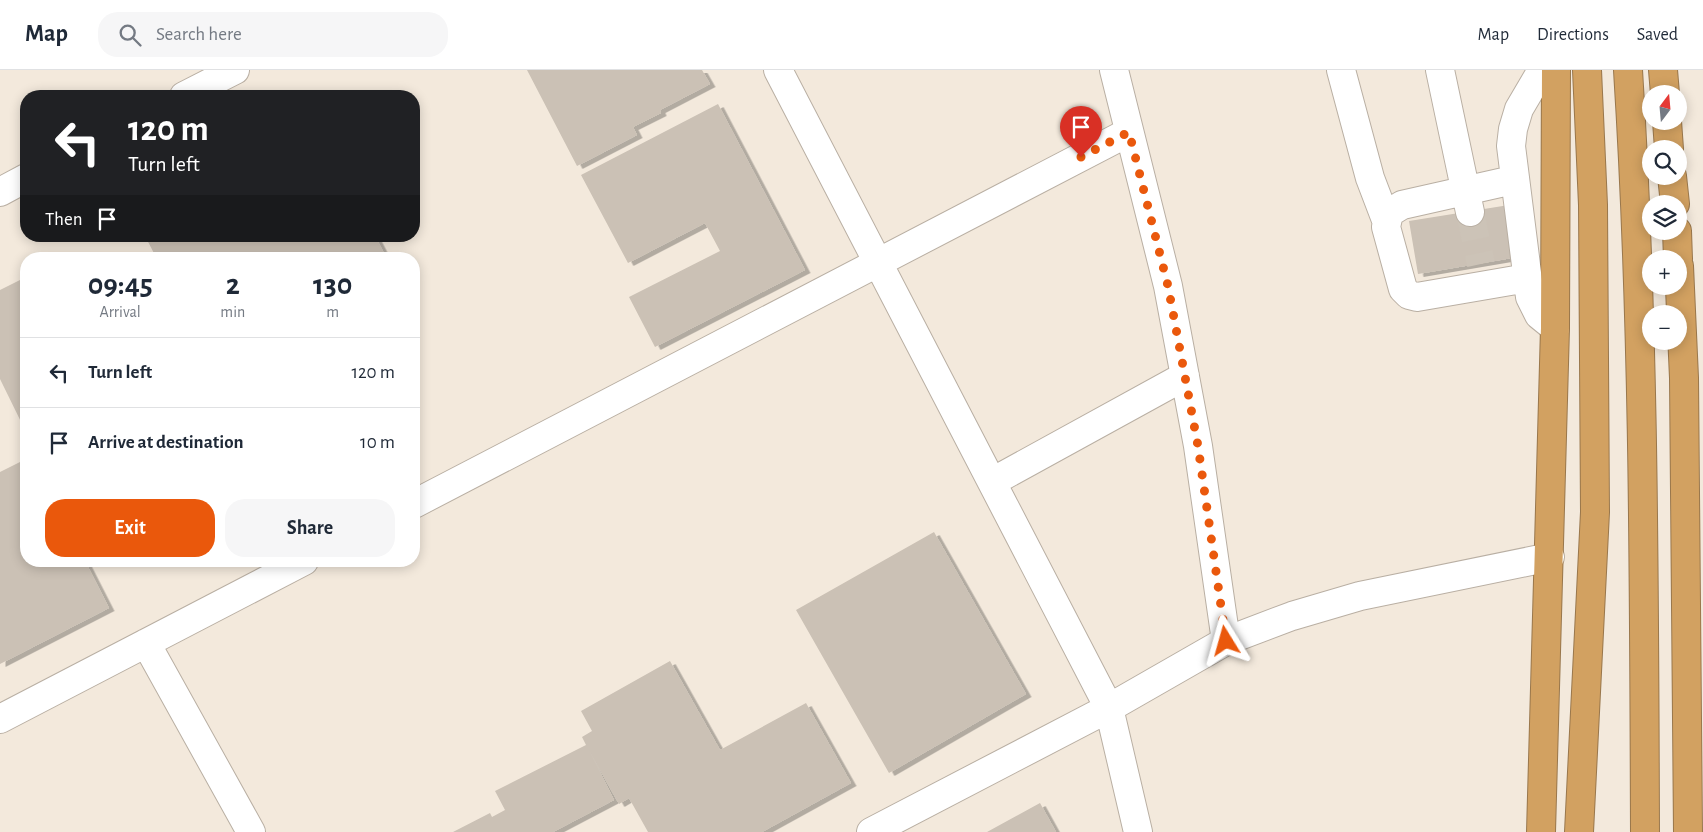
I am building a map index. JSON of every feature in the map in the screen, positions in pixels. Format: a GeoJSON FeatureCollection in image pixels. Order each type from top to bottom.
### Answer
{"type":"FeatureCollection","features":[{"type":"Feature","properties":{"kind":"highway"},"geometry":{"type":"LineString","coordinates":[[1541,832],[1555,328],[1556,70]]}},
{"type":"Feature","properties":{"kind":"highway"},"geometry":{"type":"LineString","coordinates":[[1579,832],[1595,512],[1593,205],[1587,70]]}},
{"type":"Feature","properties":{"kind":"highway"},"geometry":{"type":"LineString","coordinates":[[1628,70],[1636,200],[1644,500],[1645,832]]}},
{"type":"Feature","properties":{"kind":"highway"},"geometry":{"type":"LineString","coordinates":[[1663,70],[1664,85]]}},
{"type":"Feature","properties":{"kind":"highway"},"geometry":{"type":"LineString","coordinates":[[1680,295],[1685,397],[1688,832]]}},
{"type":"Feature","properties":{"kind":"lane"},"geometry":{"type":"LineString","coordinates":[[196,90],[235,70]]}},
{"type":"Feature","properties":{"kind":"lane"},"geometry":{"type":"LineString","coordinates":[[778,70],[1109,708],[1138,832]]}},
{"type":"Feature","properties":{"kind":"lane"},"geometry":{"type":"LineString","coordinates":[[1114,70],[1168,286],[1198,446],[1226,641]]}},
{"type":"Feature","properties":{"kind":"lane"},"geometry":{"type":"LineString","coordinates":[[1341,70],[1370,178],[1386,220],[1403,289],[1417,297],[1483,274],[1526,278]]}},
{"type":"Feature","properties":{"kind":"lane"},"geometry":{"type":"LineString","coordinates":[[1440,70],[1468,201]]}},
{"type":"Feature","properties":{"kind":"lane"},"geometry":{"type":"LineString","coordinates":[[1542,70],[1519,109],[1512,128],[1510,146],[1526,278],[1534,307],[1539,315],[1555,328]]}},
{"type":"Feature","properties":{"kind":"lane"},"geometry":{"type":"LineString","coordinates":[[420,501],[1129,132]]}},
{"type":"Feature","properties":{"kind":"lane"},"geometry":{"type":"LineString","coordinates":[[1386,220],[1395,207],[1402,204],[1468,201],[1514,180]]}},
{"type":"Feature","properties":{"kind":"lane"},"geometry":{"type":"LineString","coordinates":[[0,192],[20,181]]}},
{"type":"Feature","properties":{"kind":"lane"},"geometry":{"type":"LineString","coordinates":[[992,482],[1185,376]]}},
{"type":"Feature","properties":{"kind":"lane"},"geometry":{"type":"LineString","coordinates":[[871,832],[1109,708],[1226,641],[1292,616],[1360,596],[1550,557]]}},
{"type":"Feature","properties":{"kind":"lane"},"geometry":{"type":"LineString","coordinates":[[0,719],[292,567]]}},
{"type":"Feature","properties":{"kind":"lane"},"geometry":{"type":"LineString","coordinates":[[146,643],[251,832]]}},
{"type":"Feature","properties":{"kind":"building"},"geometry":{"type":"Polygon","coordinates":[[[527,70],[702,70],[710,84],[660,110],[661,113],[633,127],[637,135],[577,166],[527,70]]]}},
{"type":"Feature","properties":{"kind":"building"},"geometry":{"type":"Polygon","coordinates":[[[718,104],[805,270],[655,347],[629,297],[720,251],[705,223],[628,263],[581,175],[718,104]]]}},
{"type":"Feature","properties":{"kind":"building"},"geometry":{"type":"Polygon","coordinates":[[[1509,205],[1518,257],[1418,274],[1409,221],[1509,205]]]}},
{"type":"Feature","properties":{"kind":"building"},"geometry":{"type":"Polygon","coordinates":[[[148,242],[378,242],[383,252],[153,252],[148,242]]]}},
{"type":"Feature","properties":{"kind":"building"},"geometry":{"type":"Polygon","coordinates":[[[20,280],[20,420],[0,379],[0,290],[20,280]]]}},
{"type":"Feature","properties":{"kind":"building"},"geometry":{"type":"Polygon","coordinates":[[[20,462],[20,567],[88,567],[109,608],[0,664],[0,472],[20,462]]]}},
{"type":"Feature","properties":{"kind":"building"},"geometry":{"type":"Polygon","coordinates":[[[934,532],[1026,694],[889,773],[796,610],[934,532]]]}},
{"type":"Feature","properties":{"kind":"building"},"geometry":{"type":"Polygon","coordinates":[[[670,661],[720,750],[806,703],[851,783],[762,832],[648,832],[629,798],[619,804],[589,750],[614,800],[553,832],[453,832],[490,813],[492,817],[505,810],[495,791],[586,745],[582,737],[592,731],[581,711],[670,661]]]}},
{"type":"Feature","properties":{"kind":"building"},"geometry":{"type":"Polygon","coordinates":[[[1040,803],[1056,832],[987,832],[1040,803]]]}},
{"type":"Feature","properties":{"kind":"tunnel"},"geometry":{"type":"LineString","coordinates":[[1470,212],[1481,264]]}},
{"type":"Feature","properties":{"kind":"route"},"geometry":{"type":"LineString","coordinates":[[1081,157],[1129,132],[1168,286],[1198,446],[1226,641]]}}]}
